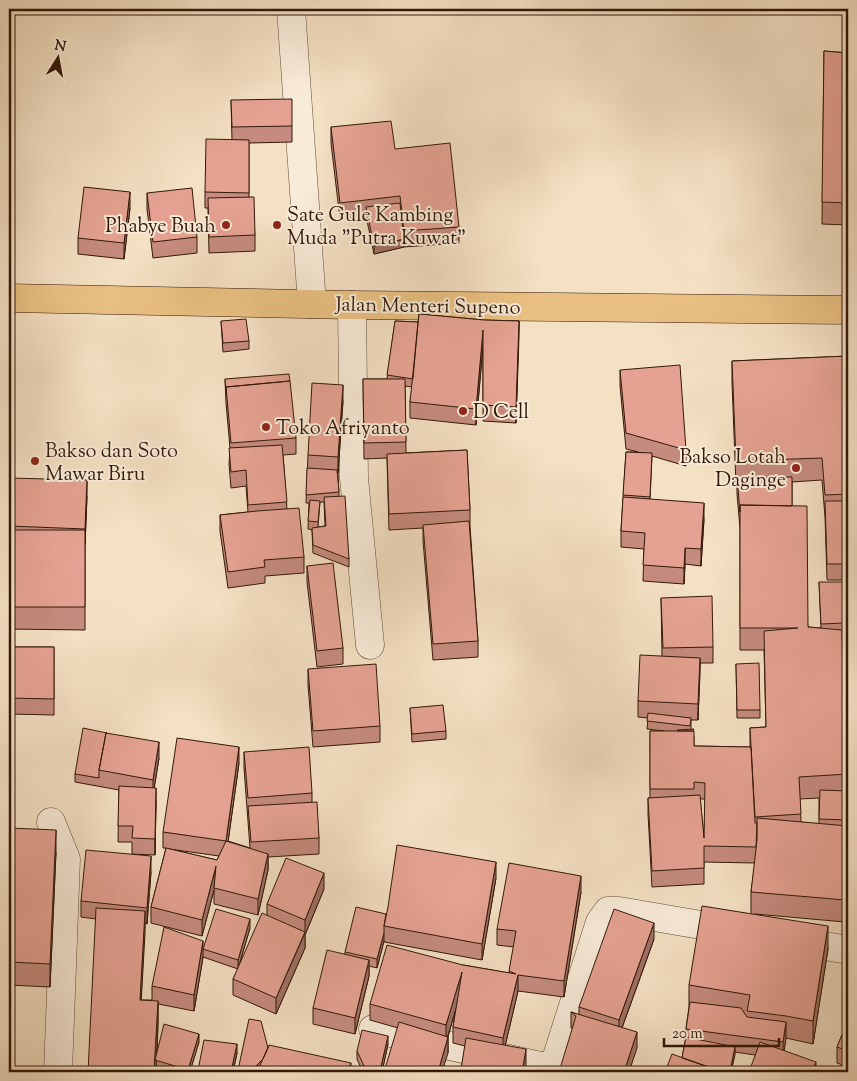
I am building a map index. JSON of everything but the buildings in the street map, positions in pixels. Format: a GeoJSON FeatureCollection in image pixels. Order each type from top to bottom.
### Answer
{"type":"FeatureCollection","features":[{"type":"Feature","properties":{"kind":"main road","name":"Jalan Menteri Supeno"},"geometry":{"type":"LineString","coordinates":[[9,298],[352,305],[848,310]]}},
{"type":"Feature","properties":{"kind":"street"},"geometry":{"type":"LineString","coordinates":[[291,9],[312,304]]}},
{"type":"Feature","properties":{"kind":"street"},"geometry":{"type":"LineString","coordinates":[[352,305],[354,478],[370,645]]}},
{"type":"Feature","properties":{"kind":"street"},"geometry":{"type":"LineString","coordinates":[[51,822],[66,859],[58,1072]]}},
{"type":"Feature","properties":{"kind":"street"},"geometry":{"type":"LineString","coordinates":[[373,1029],[553,1071],[600,922],[608,911],[619,911],[848,950]]}},
{"type":"Feature","properties":{"kind":"place","name":"Phabye Buah"},"geometry":{"type":"Point","coordinates":[226,225]}},
{"type":"Feature","properties":{"kind":"place","name":"Sate Gule Kambing Muda \"Putra Kuwat\""},"geometry":{"type":"Point","coordinates":[277,225]}},
{"type":"Feature","properties":{"kind":"place","name":"D Cell"},"geometry":{"type":"Point","coordinates":[463,411]}},
{"type":"Feature","properties":{"kind":"place","name":"Toko Afriyanto"},"geometry":{"type":"Point","coordinates":[266,427]}},
{"type":"Feature","properties":{"kind":"place","name":"Bakso dan Soto Mawar Biru"},"geometry":{"type":"Point","coordinates":[35,461]}},
{"type":"Feature","properties":{"kind":"place","name":"Bakso Lotah Daginge"},"geometry":{"type":"Point","coordinates":[796,468]}}]}
